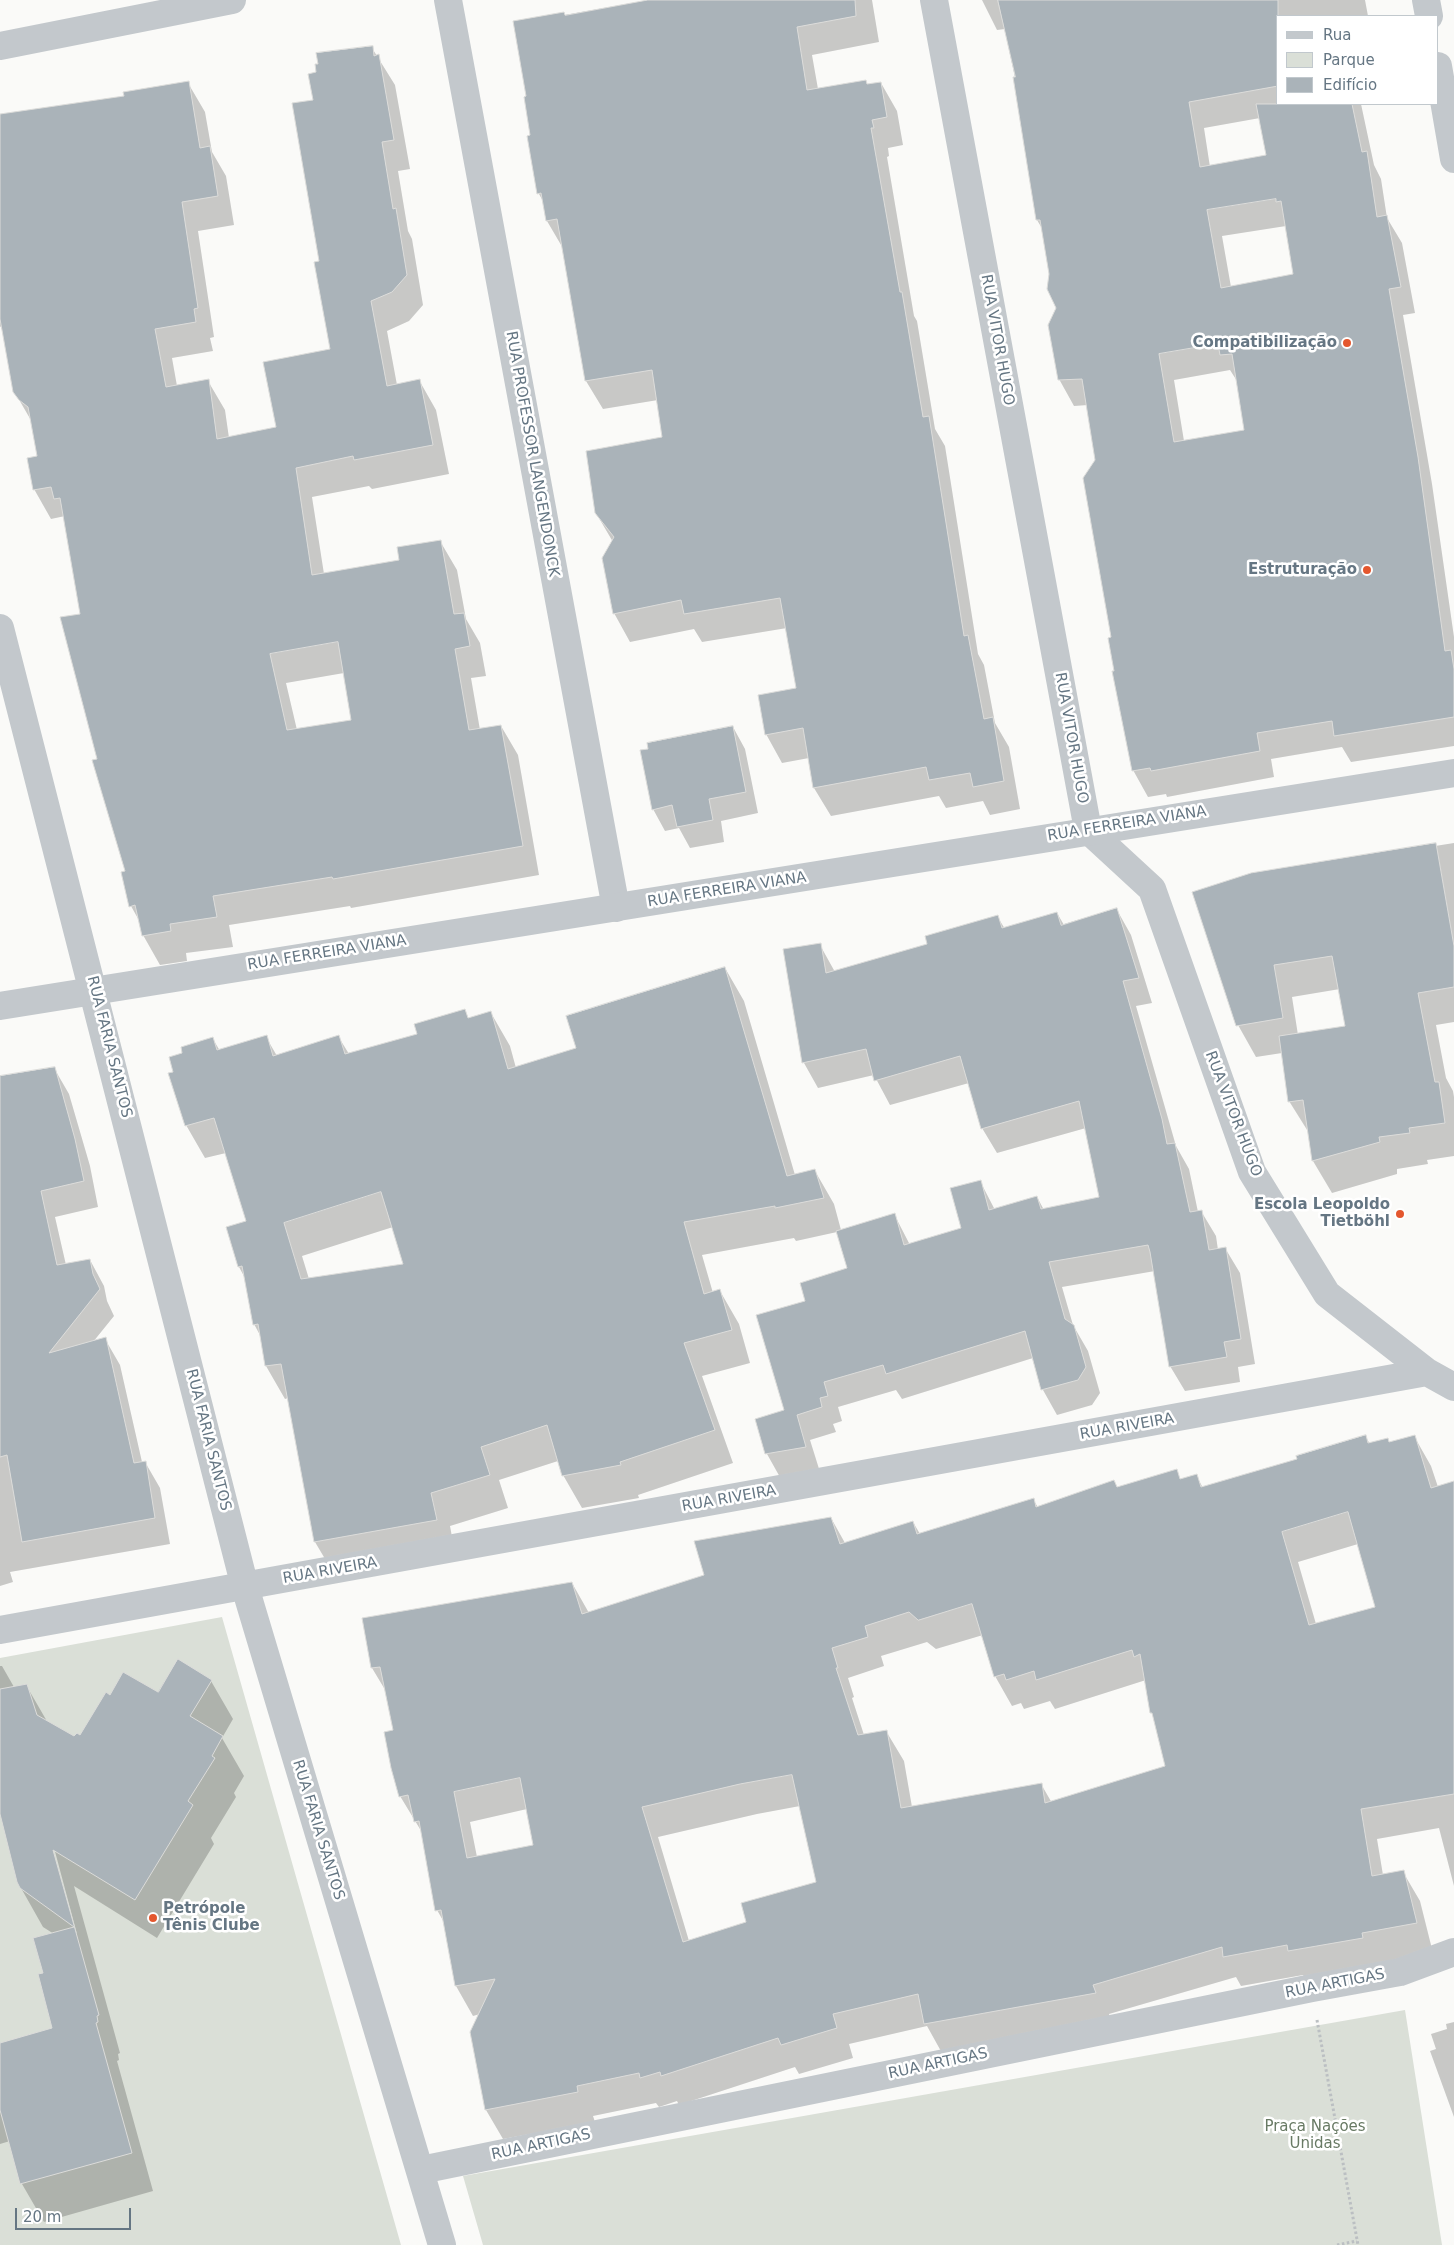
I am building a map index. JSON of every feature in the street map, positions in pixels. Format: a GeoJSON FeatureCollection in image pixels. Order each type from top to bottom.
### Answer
{"type":"FeatureCollection","features":[{"type":"Feature","properties":{"kind":"street"},"geometry":{"type":"LineString","coordinates":[[0,46],[232,0]]}},
{"type":"Feature","properties":{"kind":"street","name":"RUA PROFESSOR LANGENDONCK"},"geometry":{"type":"LineString","coordinates":[[448,0],[616,908]]}},
{"type":"Feature","properties":{"kind":"street","name":"RUA VITOR HUGO"},"geometry":{"type":"LineString","coordinates":[[934,0],[1088,830],[1152,889],[1252,1172],[1327,1294],[1427,1372]]}},
{"type":"Feature","properties":{"kind":"street"},"geometry":{"type":"LineString","coordinates":[[1426,0],[1429,15]]}},
{"type":"Feature","properties":{"kind":"street"},"geometry":{"type":"LineString","coordinates":[[1439,72],[1454,159]]}},
{"type":"Feature","properties":{"kind":"street","name":"RUA FARIA SANTOS"},"geometry":{"type":"LineString","coordinates":[[0,628],[245,1586],[442,2245]]}},
{"type":"Feature","properties":{"kind":"street","name":"RUA FERREIRA VIANA"},"geometry":{"type":"LineString","coordinates":[[0,1006],[616,908],[1088,830],[1454,773]]}},
{"type":"Feature","properties":{"kind":"street"},"geometry":{"type":"LineString","coordinates":[[1427,1372],[1454,1387]]}},
{"type":"Feature","properties":{"kind":"street","name":"RUA RIVEIRA"},"geometry":{"type":"LineString","coordinates":[[0,1630],[1427,1372]]}},
{"type":"Feature","properties":{"kind":"street","name":"RUA ARTIGAS"},"geometry":{"type":"LineString","coordinates":[[420,2170],[1312,1988],[1400,1972],[1454,1952]]}},
{"type":"Feature","properties":{"kind":"path"},"geometry":{"type":"LineString","coordinates":[[1312,1988],[1357,2243],[1338,2245]]}},
{"type":"Feature","properties":{"kind":"green space","name":"Petrópole Tênis Clube"},"geometry":{"type":"Polygon","coordinates":[[[222,1617],[401,2245],[0,2245],[0,1658],[222,1617]]]}},
{"type":"Feature","properties":{"kind":"green space","name":"Praça Nações Unidas"},"geometry":{"type":"Polygon","coordinates":[[[1405,2010],[1442,2245],[483,2245],[463,2176],[1405,2010]]]}},
{"type":"Feature","properties":{"kind":"building"},"geometry":{"type":"Polygon","coordinates":[[[648,0],[855,0],[856,16],[797,27],[807,90],[866,80],[867,84],[881,82],[887,117],[872,120],[874,128],[871,128],[923,417],[929,416],[964,636],[968,635],[984,719],[993,717],[1004,781],[973,787],[970,773],[929,780],[926,767],[813,788],[803,728],[765,735],[758,695],[796,688],[780,598],[684,614],[681,600],[613,614],[602,558],[614,537],[595,513],[586,451],[662,437],[652,370],[585,381],[557,219],[546,221],[541,193],[537,194],[527,136],[530,135],[524,97],[526,96],[513,21],[564,12],[565,15],[648,0]]]}},
{"type":"Feature","properties":{"kind":"building"},"geometry":{"type":"Polygon","coordinates":[[[998,0],[1278,0],[1278,15],[1276,15],[1276,86],[1189,102],[1200,167],[1266,155],[1256,104],[1352,105],[1362,152],[1367,151],[1377,217],[1387,215],[1401,287],[1389,289],[1418,457],[1445,651],[1451,650],[1454,669],[1454,717],[1334,736],[1332,721],[1257,733],[1260,751],[1151,771],[1150,768],[1132,771],[1112,671],[1114,671],[1108,638],[1111,637],[1083,478],[1095,460],[1082,379],[1058,380],[1048,325],[1056,308],[1047,289],[1049,274],[1040,220],[1036,220],[1013,77],[1015,77],[998,0]],[[1276,199],[1207,210],[1221,288],[1293,274],[1281,201],[1276,202],[1276,199]],[[1218,344],[1159,354],[1174,442],[1244,430],[1232,354],[1220,355],[1218,344]]]}},
{"type":"Feature","properties":{"kind":"building"},"geometry":{"type":"Polygon","coordinates":[[[373,46],[374,56],[379,54],[394,140],[382,142],[393,209],[396,208],[407,275],[392,292],[371,301],[387,386],[420,379],[433,445],[354,460],[353,456],[296,468],[312,575],[399,560],[397,547],[441,540],[454,614],[464,613],[470,646],[455,649],[469,730],[501,725],[523,846],[333,879],[332,877],[213,896],[217,917],[170,924],[171,931],[142,936],[135,905],[129,907],[121,872],[125,871],[92,760],[97,759],[60,617],[80,614],[60,498],[54,499],[51,487],[33,490],[27,458],[37,456],[28,407],[13,392],[0,319],[0,114],[124,96],[123,92],[189,81],[200,148],[210,146],[218,196],[182,202],[198,308],[194,309],[196,322],[155,329],[166,387],[209,379],[217,439],[276,427],[263,362],[330,349],[314,262],[319,261],[292,103],[313,100],[308,74],[316,72],[315,64],[318,64],[316,53],[373,46]],[[338,642],[270,654],[287,730],[351,720],[338,642]]]}},
{"type":"Feature","properties":{"kind":"building"},"geometry":{"type":"Polygon","coordinates":[[[733,726],[746,792],[709,799],[713,820],[677,827],[672,805],[652,810],[640,750],[648,749],[647,743],[733,726]]]}},
{"type":"Feature","properties":{"kind":"building"},"geometry":{"type":"Polygon","coordinates":[[[1436,843],[1454,946],[1454,987],[1418,993],[1435,1082],[1439,1082],[1445,1123],[1409,1128],[1410,1133],[1379,1137],[1380,1142],[1312,1161],[1303,1100],[1288,1102],[1279,1036],[1345,1026],[1332,956],[1274,965],[1283,1018],[1236,1026],[1192,892],[1251,873],[1436,843]]]}},
{"type":"Feature","properties":{"kind":"building"},"geometry":{"type":"Polygon","coordinates":[[[1117,908],[1139,978],[1123,981],[1162,1119],[1167,1144],[1175,1143],[1190,1212],[1202,1210],[1209,1250],[1226,1247],[1241,1339],[1224,1342],[1227,1357],[1169,1367],[1148,1245],[1049,1262],[1065,1319],[1074,1325],[1086,1367],[1078,1380],[1041,1390],[1025,1331],[886,1374],[883,1365],[824,1382],[828,1396],[820,1398],[822,1407],[797,1415],[806,1447],[765,1454],[755,1419],[784,1410],[756,1315],[805,1301],[800,1283],[847,1268],[836,1231],[895,1213],[904,1245],[961,1228],[950,1188],[981,1180],[989,1210],[1037,1196],[1041,1209],[1099,1197],[1079,1101],[981,1129],[960,1056],[874,1081],[866,1049],[802,1063],[783,949],[821,943],[826,973],[927,944],[925,936],[998,915],[1002,928],[1057,912],[1061,925],[1117,908]]]}},
{"type":"Feature","properties":{"kind":"building"},"geometry":{"type":"Polygon","coordinates":[[[725,967],[787,1176],[815,1169],[824,1198],[775,1208],[775,1206],[684,1222],[704,1294],[720,1289],[732,1330],[684,1343],[715,1430],[620,1462],[621,1465],[562,1476],[547,1425],[481,1447],[490,1475],[431,1493],[437,1520],[314,1542],[281,1364],[265,1366],[258,1324],[253,1325],[242,1266],[238,1267],[226,1227],[246,1221],[214,1118],[185,1126],[168,1073],[173,1072],[169,1057],[182,1053],[181,1047],[213,1037],[217,1050],[267,1035],[273,1056],[339,1035],[345,1054],[417,1034],[414,1024],[465,1009],[468,1018],[491,1011],[508,1069],[576,1048],[566,1016],[725,967]],[[381,1192],[284,1223],[301,1279],[403,1264],[381,1192]]]}},
{"type":"Feature","properties":{"kind":"building"},"geometry":{"type":"Polygon","coordinates":[[[55,1067],[75,1139],[84,1181],[41,1191],[57,1265],[90,1259],[93,1274],[100,1289],[49,1353],[106,1337],[134,1463],[146,1461],[155,1518],[22,1542],[7,1455],[0,1457],[0,1076],[55,1067]]]}},
{"type":"Feature","properties":{"kind":"building"},"geometry":{"type":"Polygon","coordinates":[[[1366,1435],[1368,1443],[1388,1438],[1389,1442],[1415,1435],[1431,1488],[1454,1481],[1454,1794],[1361,1809],[1372,1876],[1404,1870],[1417,1923],[1362,1933],[1363,1938],[1288,1951],[1287,1945],[1223,1957],[1222,1947],[1093,1985],[1096,1993],[924,2024],[918,1994],[833,2014],[837,2028],[781,2045],[778,2038],[661,2076],[660,2072],[640,2078],[639,2073],[577,2086],[578,2092],[485,2110],[470,2032],[495,1979],[455,1986],[441,1910],[435,1911],[419,1821],[414,1822],[408,1795],[399,1797],[391,1768],[384,1732],[393,1730],[380,1667],[371,1668],[362,1618],[572,1582],[582,1614],[704,1575],[694,1541],[831,1517],[840,1544],[913,1521],[917,1534],[1034,1498],[1036,1507],[1114,1480],[1117,1487],[1177,1469],[1180,1479],[1197,1474],[1201,1487],[1297,1459],[1296,1456],[1366,1435]],[[1348,1512],[1282,1532],[1309,1625],[1375,1607],[1348,1512]],[[972,1604],[918,1620],[909,1612],[865,1626],[868,1637],[832,1648],[838,1668],[836,1668],[858,1735],[887,1730],[901,1808],[1042,1783],[1045,1803],[1165,1766],[1152,1713],[1150,1713],[1140,1654],[1134,1657],[1132,1650],[1036,1680],[1034,1671],[1006,1680],[1004,1674],[994,1677],[972,1604]],[[792,1775],[740,1784],[642,1807],[683,1942],[746,1922],[741,1903],[816,1882],[792,1775]],[[520,1778],[454,1792],[467,1858],[533,1845],[520,1778]]]}},
{"type":"Feature","properties":{"kind":"building"},"geometry":{"type":"Polygon","coordinates":[[[178,1659],[212,1680],[190,1716],[223,1736],[212,1756],[215,1758],[188,1801],[193,1805],[135,1900],[53,1850],[99,2015],[97,2016],[98,2022],[96,2023],[132,2153],[20,2184],[0,2110],[0,2043],[52,2028],[38,1974],[43,1973],[33,1938],[74,1927],[20,1888],[17,1882],[0,1814],[0,1689],[27,1684],[37,1715],[74,1736],[77,1733],[80,1735],[106,1692],[110,1695],[123,1672],[158,1692],[178,1659]]]}},
{"type":"Feature","properties":{"kind":"place","name":"Compatibilização"},"geometry":{"type":"Point","coordinates":[1347,343]}},
{"type":"Feature","properties":{"kind":"place","name":"Estruturação"},"geometry":{"type":"Point","coordinates":[1367,570]}},
{"type":"Feature","properties":{"kind":"place","name":"Escola Leopoldo Tietböhl"},"geometry":{"type":"Point","coordinates":[1400,1214]}},
{"type":"Feature","properties":{"kind":"place","name":"Petrópole Tênis Clube"},"geometry":{"type":"Point","coordinates":[153,1918]}}]}
